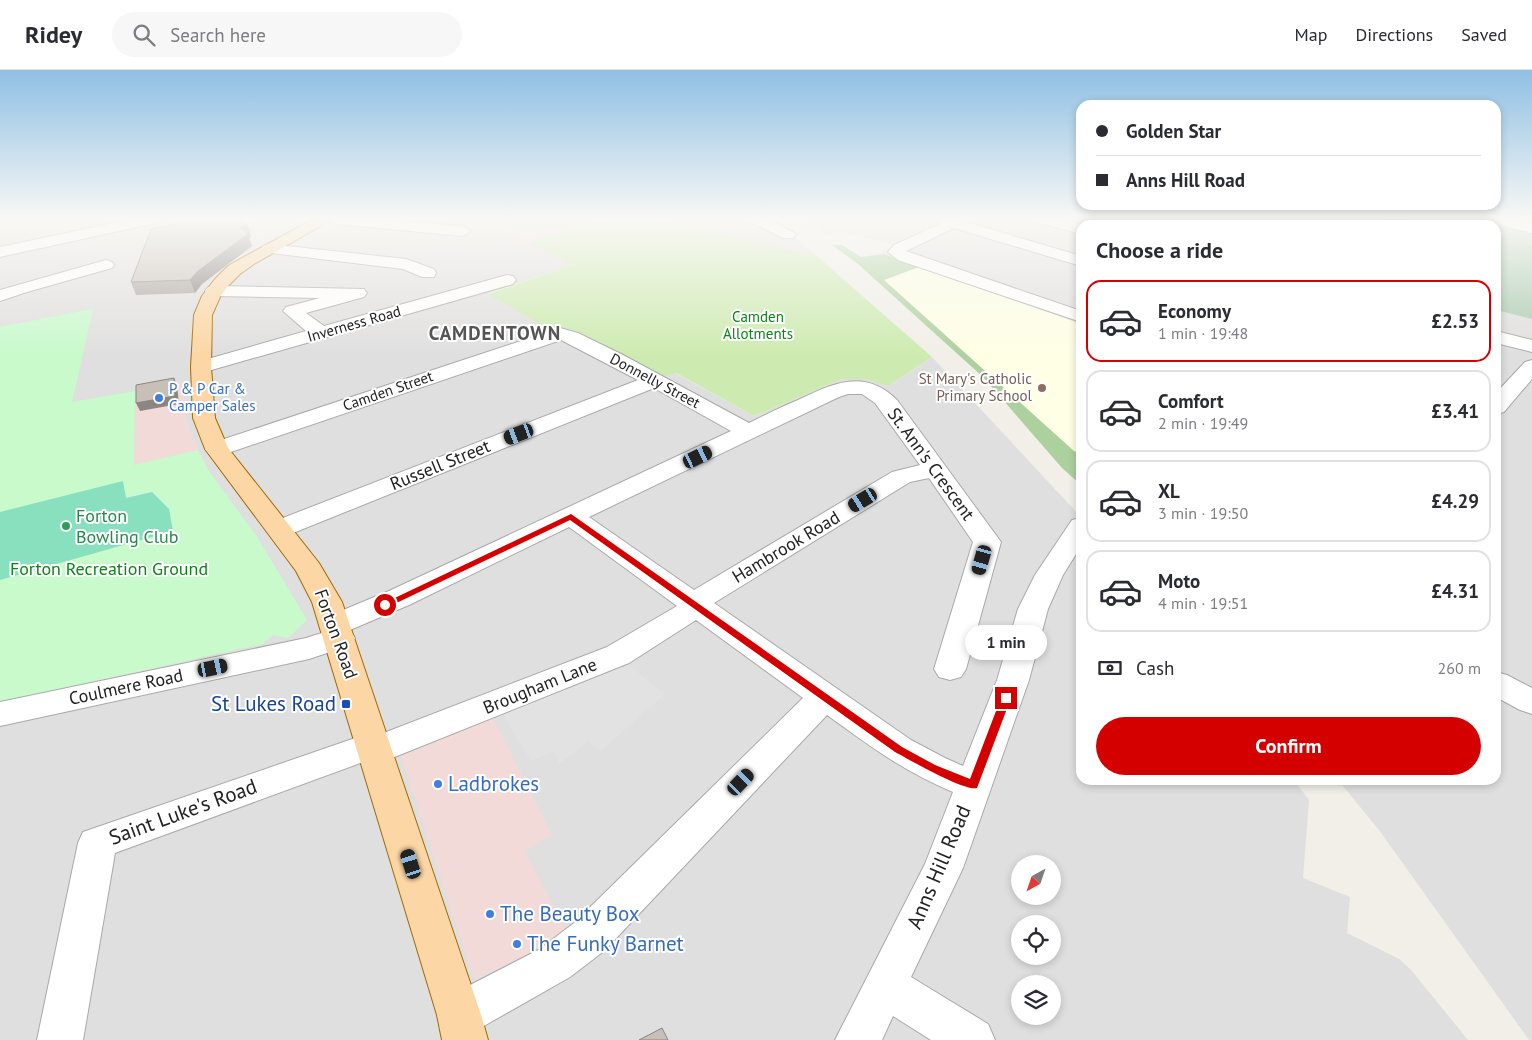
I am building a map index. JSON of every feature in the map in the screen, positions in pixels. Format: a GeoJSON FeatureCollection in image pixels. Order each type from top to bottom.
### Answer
{"type":"FeatureCollection","features":[{"type":"Feature","properties":{"kind":"main road","name":"Forton Road"},"geometry":{"type":"LineString","coordinates":[[242,265],[234,270],[214,291],[208,301],[202,321],[201,367],[204,418],[217,449],[315,577],[327,602],[462,1028]]}},
{"type":"Feature","properties":{"kind":"street"},"geometry":{"type":"LineString","coordinates":[[0,296],[73,281],[105,265]]}},
{"type":"Feature","properties":{"kind":"street"},"geometry":{"type":"LineString","coordinates":[[409,265],[428,272]]}},
{"type":"Feature","properties":{"kind":"street"},"geometry":{"type":"LineString","coordinates":[[928,265],[1076,315]]}},
{"type":"Feature","properties":{"kind":"street","name":"Inverness Road"},"geometry":{"type":"LineString","coordinates":[[201,367],[507,280]]}},
{"type":"Feature","properties":{"kind":"street"},"geometry":{"type":"LineString","coordinates":[[214,291],[358,293],[292,311],[321,333]]}},
{"type":"Feature","properties":{"kind":"street","name":"Donnelly Street"},"geometry":{"type":"LineString","coordinates":[[560,334],[571,337],[656,380],[749,432]]}},
{"type":"Feature","properties":{"kind":"street","name":"Camden Street"},"geometry":{"type":"LineString","coordinates":[[217,449],[560,334]]}},
{"type":"Feature","properties":{"kind":"street"},"geometry":{"type":"LineString","coordinates":[[1501,338],[1532,346]]}},
{"type":"Feature","properties":{"kind":"street"},"geometry":{"type":"LineString","coordinates":[[1501,401],[1532,366]]}},
{"type":"Feature","properties":{"kind":"street","name":"Russell Street"},"geometry":{"type":"LineString","coordinates":[[279,529],[656,380]]}},
{"type":"Feature","properties":{"kind":"street","name":"St. Ann's Crescent"},"geometry":{"type":"LineString","coordinates":[[571,517],[831,392],[858,386],[866,388],[881,396],[889,405],[987,542],[950,669]]}},
{"type":"Feature","properties":{"kind":"street","name":"Hambrook Road"},"geometry":{"type":"LineString","coordinates":[[695,604],[901,477],[911,473],[934,470]]}},
{"type":"Feature","properties":{"kind":"street"},"geometry":{"type":"LineString","coordinates":[[571,517],[898,749],[932,768],[973,785]]}},
{"type":"Feature","properties":{"kind":"street","name":"Coulmere Road"},"geometry":{"type":"LineString","coordinates":[[0,714],[310,648],[399,598],[571,517]]}},
{"type":"Feature","properties":{"kind":"street","name":"Anns Hill Road"},"geometry":{"type":"LineString","coordinates":[[858,1040],[943,868],[1013,680],[1033,609],[1049,575],[1076,534]]}},
{"type":"Feature","properties":{"kind":"street","name":"Brougham Lane"},"geometry":{"type":"LineString","coordinates":[[374,748],[618,655],[695,604]]}},
{"type":"Feature","properties":{"kind":"street"},"geometry":{"type":"LineString","coordinates":[[1501,686],[1532,702]]}},
{"type":"Feature","properties":{"kind":"street"},"geometry":{"type":"LineString","coordinates":[[462,1028],[555,963],[588,937],[824,698]]}},
{"type":"Feature","properties":{"kind":"street","name":"Saint Luke's Road"},"geometry":{"type":"LineString","coordinates":[[60,1040],[97,843],[374,748]]}},
{"type":"Feature","properties":{"kind":"street"},"geometry":{"type":"LineString","coordinates":[[886,986],[972,1040]]}},
{"type":"Feature","properties":{"kind":"shaded area"},"geometry":{"type":"Polygon","coordinates":[[[0,265],[573,265],[488,293],[564,328],[662,378],[675,373],[754,416],[842,379],[863,379],[888,386],[932,357],[1076,512],[1076,785],[1298,785],[1309,800],[1303,878],[1350,897],[1347,933],[1399,959],[1411,970],[1468,1040],[0,1040],[0,265]]]}},
{"type":"Feature","properties":{"kind":"shaded area"},"geometry":{"type":"Polygon","coordinates":[[[916,265],[1076,265],[1076,322],[916,265]]]}},
{"type":"Feature","properties":{"kind":"shaded area"},"geometry":{"type":"Polygon","coordinates":[[[1501,265],[1532,265],[1532,319],[1501,311],[1501,265]]]}},
{"type":"Feature","properties":{"kind":"shaded area","name":"St Mary's Catholic Primary School"},"geometry":{"type":"Polygon","coordinates":[[[919,267],[1076,322],[1076,452],[1074,451],[884,280],[919,267]]]}},
{"type":"Feature","properties":{"kind":"shaded area"},"geometry":{"type":"Polygon","coordinates":[[[1501,311],[1532,319],[1532,1040],[1529,1040],[1379,830],[1342,785],[1501,785],[1501,311]]]}},
{"type":"Feature","properties":{"kind":"shaded area"},"geometry":{"type":"Polygon","coordinates":[[[183,381],[186,421],[198,450],[134,465],[135,391],[183,381]]]}},
{"type":"Feature","properties":{"kind":"shaded area"},"geometry":{"type":"Polygon","coordinates":[[[619,658],[665,694],[601,751],[588,742],[559,764],[554,751],[531,761],[500,709],[619,658]]]}},
{"type":"Feature","properties":{"kind":"shaded area"},"geometry":{"type":"Polygon","coordinates":[[[489,710],[552,835],[525,851],[565,929],[544,946],[523,959],[474,979],[398,747],[489,710]]]}},
{"type":"Feature","properties":{"kind":"green space","name":"Camden Allotments"},"geometry":{"type":"Polygon","coordinates":[[[572,265],[827,265],[932,357],[888,386],[863,379],[842,379],[754,416],[676,373],[662,378],[564,328],[553,331],[488,294],[572,265]]]}},
{"type":"Feature","properties":{"kind":"green space"},"geometry":{"type":"Polygon","coordinates":[[[859,265],[914,265],[919,267],[884,280],[1076,452],[1076,481],[1062,468],[983,377],[859,265]]]}},
{"type":"Feature","properties":{"kind":"green space","name":"Forton Recreation Ground"},"geometry":{"type":"Polygon","coordinates":[[[93,309],[72,402],[135,391],[134,465],[198,450],[209,471],[259,540],[307,620],[288,638],[273,635],[263,644],[0,702],[0,327],[93,309]]]}},
{"type":"Feature","properties":{"kind":"green space","name":"Forton Bowling Club"},"geometry":{"type":"Polygon","coordinates":[[[123,481],[126,498],[152,492],[169,509],[173,531],[0,580],[0,512],[123,481]]]}},
{"type":"Feature","properties":{"kind":"building"},"geometry":{"type":"Polygon","coordinates":[[[137,265],[206,265],[190,280],[131,282],[137,265]]]}},
{"type":"Feature","properties":{"kind":"building"},"geometry":{"type":"Polygon","coordinates":[[[174,378],[175,396],[136,403],[136,385],[174,378]]]}},
{"type":"Feature","properties":{"kind":"building"},"geometry":{"type":"Polygon","coordinates":[[[662,1028],[668,1040],[639,1040],[662,1028]]]}},
{"type":"Feature","properties":{"kind":"place","name":"St Mary's Catholic Primary School"},"geometry":{"type":"Point","coordinates":[1042,388]}},
{"type":"Feature","properties":{"kind":"place","name":"P & P Car & Camper Sales"},"geometry":{"type":"Point","coordinates":[159,398]}},
{"type":"Feature","properties":{"kind":"place","name":"Forton Bowling Club"},"geometry":{"type":"Point","coordinates":[66,526]}},
{"type":"Feature","properties":{"kind":"place","name":"St Lukes Road"},"geometry":{"type":"Point","coordinates":[346,704]}},
{"type":"Feature","properties":{"kind":"place","name":"Ladbrokes"},"geometry":{"type":"Point","coordinates":[438,784]}},
{"type":"Feature","properties":{"kind":"place","name":"The Beauty Box"},"geometry":{"type":"Point","coordinates":[490,914]}},
{"type":"Feature","properties":{"kind":"place","name":"The Funky Barnet"},"geometry":{"type":"Point","coordinates":[517,944]}},
{"type":"Feature","properties":{"kind":"district","name":"CAMDENTOWN"},"geometry":{"type":"Point","coordinates":[495,333]}},
{"type":"Feature","properties":{"kind":"route"},"geometry":{"type":"LineString","coordinates":[[385,605],[571,517],[698,606],[824,698],[898,749],[932,768],[973,785],[1006,698]]}}]}
